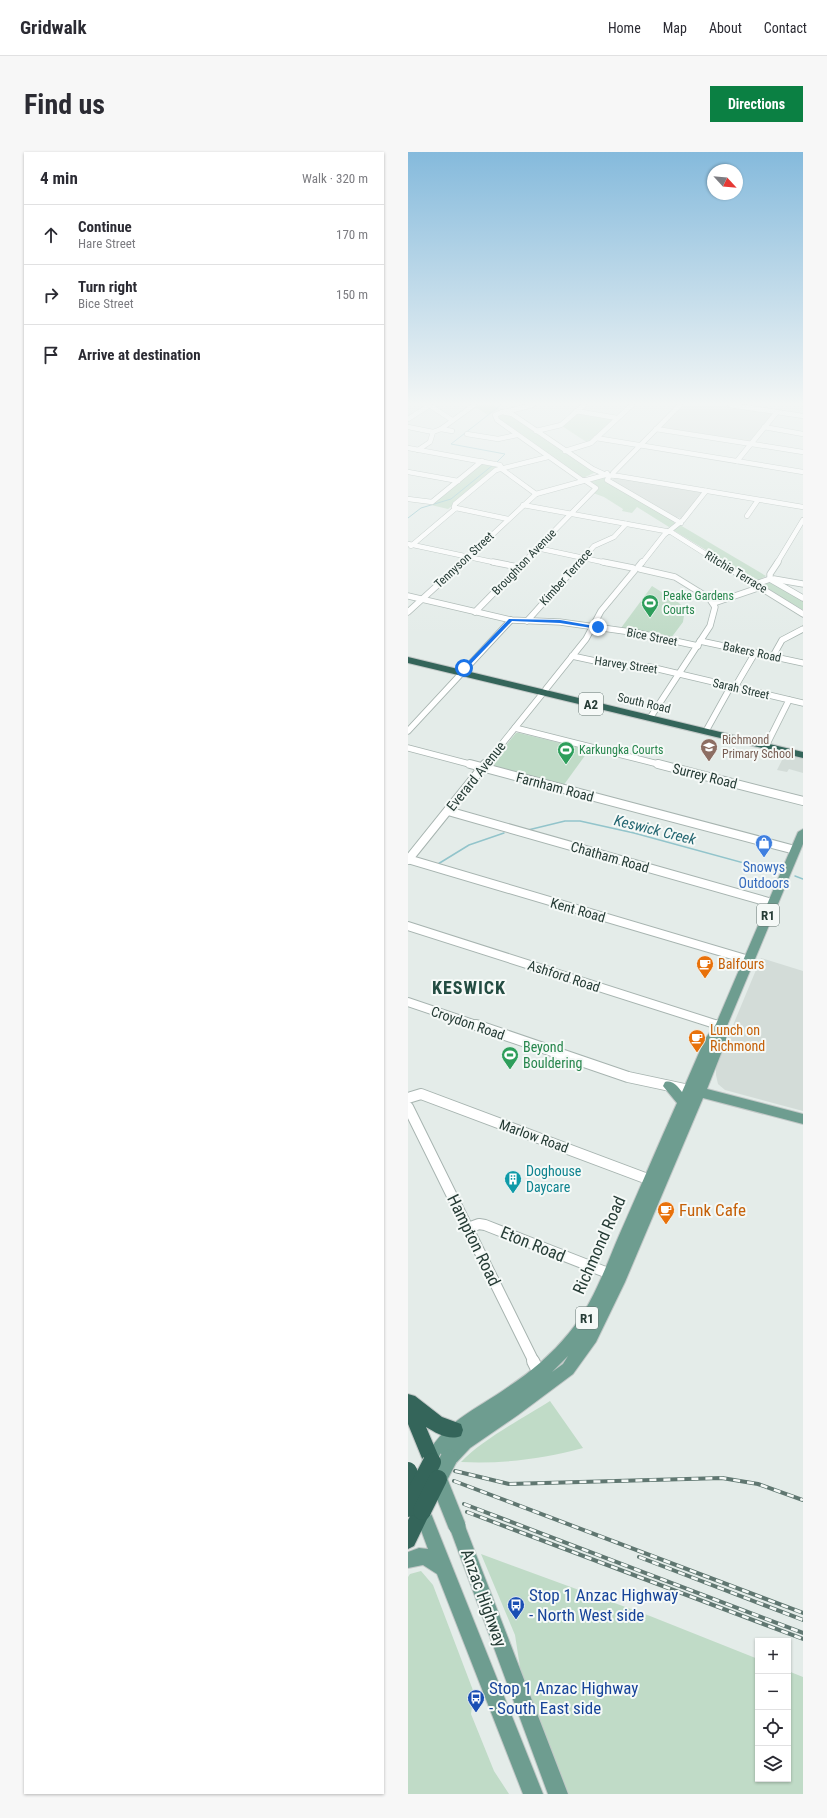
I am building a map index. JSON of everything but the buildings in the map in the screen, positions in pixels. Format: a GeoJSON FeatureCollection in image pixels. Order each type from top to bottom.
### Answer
{"type":"FeatureCollection","features":[{"type":"Feature","properties":{"kind":"highway","name":"South Road"},"geometry":{"type":"LineString","coordinates":[[408,656],[531,690],[545,691]]}},
{"type":"Feature","properties":{"kind":"highway","name":"South Road"},"geometry":{"type":"LineString","coordinates":[[408,660],[803,750]]}},
{"type":"Feature","properties":{"kind":"highway","name":"South Road"},"geometry":{"type":"LineString","coordinates":[[707,729],[803,755]]}},
{"type":"Feature","properties":{"kind":"highway"},"geometry":{"type":"LineString","coordinates":[[408,1402],[422,1414],[439,1425],[455,1430]]}},
{"type":"Feature","properties":{"kind":"highway","name":"Anzac Highway"},"geometry":{"type":"LineString","coordinates":[[408,1402],[438,1450],[432,1462]]}},
{"type":"Feature","properties":{"kind":"highway"},"geometry":{"type":"LineString","coordinates":[[416,1516],[432,1462]]}},
{"type":"Feature","properties":{"kind":"highway","name":"Anzac Highway"},"geometry":{"type":"LineString","coordinates":[[408,1471],[416,1516]]}},
{"type":"Feature","properties":{"kind":"highway","name":"R1"},"geometry":{"type":"LineString","coordinates":[[416,1516],[438,1479]]}},
{"type":"Feature","properties":{"kind":"main road","name":"Richmond Road"},"geometry":{"type":"LineString","coordinates":[[438,1450],[464,1442],[513,1410],[543,1379],[577,1335],[615,1275],[692,1097],[711,1039],[721,1026],[803,832]]}},
{"type":"Feature","properties":{"kind":"main road","name":"Richmond Road"},"geometry":{"type":"LineString","coordinates":[[692,1097],[706,1076],[720,1041],[721,1026]]}},
{"type":"Feature","properties":{"kind":"main road"},"geometry":{"type":"LineString","coordinates":[[706,1076],[710,1087],[717,1096]]}},
{"type":"Feature","properties":{"kind":"main road"},"geometry":{"type":"LineString","coordinates":[[669,1086],[692,1097],[717,1096],[803,1119]]}},
{"type":"Feature","properties":{"kind":"main road","name":"Richmond Road"},"geometry":{"type":"LineString","coordinates":[[438,1479],[438,1450],[455,1430],[474,1415],[512,1393],[543,1379]]}},
{"type":"Feature","properties":{"kind":"main road","name":"Anzac Highway"},"geometry":{"type":"LineString","coordinates":[[432,1462],[558,1794]]}},
{"type":"Feature","properties":{"kind":"main road","name":"Anzac Highway"},"geometry":{"type":"LineString","coordinates":[[416,1516],[443,1568],[533,1794]]}},
{"type":"Feature","properties":{"kind":"main road"},"geometry":{"type":"LineString","coordinates":[[408,1560],[418,1555],[427,1557],[443,1568]]}},
{"type":"Feature","properties":{"kind":"street"},"geometry":{"type":"LineString","coordinates":[[408,500],[426,503],[434,501],[457,482]]}},
{"type":"Feature","properties":{"kind":"street"},"geometry":{"type":"LineString","coordinates":[[456,508],[454,507],[455,504],[482,482]]}},
{"type":"Feature","properties":{"kind":"street"},"geometry":{"type":"LineString","coordinates":[[520,482],[536,494]]}},
{"type":"Feature","properties":{"kind":"street","name":"Tennyson Street"},"geometry":{"type":"LineString","coordinates":[[408,612],[536,494],[578,482]]}},
{"type":"Feature","properties":{"kind":"street","name":"Broughton Avenue"},"geometry":{"type":"LineString","coordinates":[[475,612],[596,488],[586,482]]}},
{"type":"Feature","properties":{"kind":"street"},"geometry":{"type":"LineString","coordinates":[[610,482],[681,523]]}},
{"type":"Feature","properties":{"kind":"street"},"geometry":{"type":"LineString","coordinates":[[649,482],[803,507]]}},
{"type":"Feature","properties":{"kind":"street","name":"Everard Avenue"},"geometry":{"type":"LineString","coordinates":[[408,860],[545,691],[593,626],[601,611],[668,532],[681,523],[706,491]]}},
{"type":"Feature","properties":{"kind":"street"},"geometry":{"type":"LineString","coordinates":[[747,516],[758,500]]}},
{"type":"Feature","properties":{"kind":"street","name":"Ritchie Terrace"},"geometry":{"type":"LineString","coordinates":[[523,505],[668,532],[758,585],[803,614]]}},
{"type":"Feature","properties":{"kind":"street"},"geometry":{"type":"LineString","coordinates":[[456,508],[508,519]]}},
{"type":"Feature","properties":{"kind":"street"},"geometry":{"type":"LineString","coordinates":[[410,546],[456,508]]}},
{"type":"Feature","properties":{"kind":"street"},"geometry":{"type":"LineString","coordinates":[[770,578],[770,574],[803,520]]}},
{"type":"Feature","properties":{"kind":"street","name":"Kimber Terrace"},"geometry":{"type":"LineString","coordinates":[[527,621],[594,546],[614,537],[626,524]]}},
{"type":"Feature","properties":{"kind":"street"},"geometry":{"type":"LineString","coordinates":[[410,546],[468,556],[518,567]]}},
{"type":"Feature","properties":{"kind":"street"},"geometry":{"type":"LineString","coordinates":[[537,548],[675,577],[709,598],[714,603],[714,619],[652,716]]}},
{"type":"Feature","properties":{"kind":"street"},"geometry":{"type":"LineString","coordinates":[[770,578],[803,598]]}},
{"type":"Feature","properties":{"kind":"street"},"geometry":{"type":"LineString","coordinates":[[714,603],[758,585],[770,578],[803,584]]}},
{"type":"Feature","properties":{"kind":"street","name":"Bice Street"},"geometry":{"type":"LineString","coordinates":[[408,596],[511,620],[560,622],[593,626],[699,644]]}},
{"type":"Feature","properties":{"kind":"street"},"geometry":{"type":"LineString","coordinates":[[408,731],[511,620]]}},
{"type":"Feature","properties":{"kind":"street"},"geometry":{"type":"LineString","coordinates":[[773,656],[782,640],[803,629]]}},
{"type":"Feature","properties":{"kind":"street","name":"Bakers Road"},"geometry":{"type":"LineString","coordinates":[[699,644],[773,656],[803,663]]}},
{"type":"Feature","properties":{"kind":"street"},"geometry":{"type":"LineString","coordinates":[[707,729],[755,653]]}},
{"type":"Feature","properties":{"kind":"street","name":"Harvey Street"},"geometry":{"type":"LineString","coordinates":[[572,656],[608,664],[650,668],[679,674]]}},
{"type":"Feature","properties":{"kind":"street","name":"Sarah Street"},"geometry":{"type":"LineString","coordinates":[[679,674],[803,703]]}},
{"type":"Feature","properties":{"kind":"street"},"geometry":{"type":"LineString","coordinates":[[531,690],[533,706]]}},
{"type":"Feature","properties":{"kind":"street"},"geometry":{"type":"LineString","coordinates":[[768,742],[776,729],[789,700]]}},
{"type":"Feature","properties":{"kind":"street","name":"Surrey Road"},"geometry":{"type":"LineString","coordinates":[[515,728],[803,801]]}},
{"type":"Feature","properties":{"kind":"street","name":"Farnham Road"},"geometry":{"type":"LineString","coordinates":[[408,748],[795,850]]}},
{"type":"Feature","properties":{"kind":"street","name":"Chatham Road"},"geometry":{"type":"LineString","coordinates":[[448,811],[772,903]]}},
{"type":"Feature","properties":{"kind":"street","name":"Kent Road"},"geometry":{"type":"LineString","coordinates":[[408,860],[749,960]]}},
{"type":"Feature","properties":{"kind":"street","name":"Ashford Road"},"geometry":{"type":"LineString","coordinates":[[408,926],[721,1026]]}},
{"type":"Feature","properties":{"kind":"street","name":"Croydon Road"},"geometry":{"type":"LineString","coordinates":[[408,1002],[628,1077],[669,1086]]}},
{"type":"Feature","properties":{"kind":"street","name":"Marlow Road"},"geometry":{"type":"LineString","coordinates":[[408,1098],[421,1094],[655,1181]]}},
{"type":"Feature","properties":{"kind":"street","name":"Hampton Road"},"geometry":{"type":"LineString","coordinates":[[408,1107],[543,1379]]}},
{"type":"Feature","properties":{"kind":"street","name":"Eton Road"},"geometry":{"type":"LineString","coordinates":[[468,1228],[479,1224],[485,1225],[615,1275]]}},
{"type":"Feature","properties":{"kind":"shaded area"},"geometry":{"type":"Polygon","coordinates":[[[615,482],[643,482],[703,492],[682,518],[676,517],[615,482]]]}},
{"type":"Feature","properties":{"kind":"shaded area"},"geometry":{"type":"Polygon","coordinates":[[[786,752],[803,757],[803,773],[789,769],[787,772],[777,770],[786,752]]]}},
{"type":"Feature","properties":{"kind":"shaded area"},"geometry":{"type":"Polygon","coordinates":[[[761,958],[803,971],[803,1111],[725,1090],[718,1084],[716,1066],[761,958]]]}},
{"type":"Feature","properties":{"kind":"green space"},"geometry":{"type":"Polygon","coordinates":[[[458,482],[484,482],[448,509],[431,505],[458,482]]]}},
{"type":"Feature","properties":{"kind":"green space"},"geometry":{"type":"Polygon","coordinates":[[[592,482],[612,482],[674,522],[674,524],[669,527],[637,507],[632,513],[622,511],[623,509],[604,497],[593,493],[598,487],[592,482]]]}},
{"type":"Feature","properties":{"kind":"green space"},"geometry":{"type":"Polygon","coordinates":[[[680,525],[766,576],[757,581],[673,530],[680,525]]]}},
{"type":"Feature","properties":{"kind":"green space"},"geometry":{"type":"Polygon","coordinates":[[[767,581],[775,582],[803,599],[803,610],[763,587],[761,584],[767,581]]]}},
{"type":"Feature","properties":{"kind":"green space"},"geometry":{"type":"Polygon","coordinates":[[[652,586],[679,603],[685,609],[683,622],[671,638],[621,628],[652,586]]]}},
{"type":"Feature","properties":{"kind":"green space"},"geometry":{"type":"Polygon","coordinates":[[[516,733],[589,750],[563,786],[491,767],[490,765],[516,733]]]}},
{"type":"Feature","properties":{"kind":"green space"},"geometry":{"type":"Polygon","coordinates":[[[550,1401],[583,1448],[522,1460],[461,1462],[491,1438],[550,1401]]]}},
{"type":"Feature","properties":{"kind":"green space"},"geometry":{"type":"Polygon","coordinates":[[[481,1554],[650,1616],[755,1658],[755,1782],[791,1782],[791,1672],[803,1677],[803,1794],[566,1794],[522,1680],[515,1635],[481,1554]]]}},
{"type":"Feature","properties":{"kind":"green space"},"geometry":{"type":"Polygon","coordinates":[[[421,1571],[433,1585],[474,1693],[471,1714],[494,1771],[509,1794],[408,1794],[408,1577],[410,1574],[421,1571]]]}},
{"type":"Feature","properties":{"kind":"waterway"},"geometry":{"type":"LineString","coordinates":[[408,518],[421,508],[451,499],[472,482]]}},
{"type":"Feature","properties":{"kind":"waterway","name":"Keswick Creek"},"geometry":{"type":"LineString","coordinates":[[528,830],[565,821],[580,821],[634,833],[777,872]]}},
{"type":"Feature","properties":{"kind":"waterway","name":"Keswick Creek"},"geometry":{"type":"LineString","coordinates":[[438,864],[469,845],[504,833]]}},
{"type":"Feature","properties":{"kind":"waterway","name":"Keswick Creek"},"geometry":{"type":"LineString","coordinates":[[795,876],[803,879]]}},
{"type":"Feature","properties":{"kind":"railway"},"geometry":{"type":"LineString","coordinates":[[455,1471],[509,1484],[722,1478],[758,1484],[803,1500]]}},
{"type":"Feature","properties":{"kind":"railway"},"geometry":{"type":"LineString","coordinates":[[454,1481],[803,1613]]}},
{"type":"Feature","properties":{"kind":"railway"},"geometry":{"type":"LineString","coordinates":[[464,1504],[803,1633]]}},
{"type":"Feature","properties":{"kind":"railway"},"geometry":{"type":"LineString","coordinates":[[467,1512],[803,1639]]}},
{"type":"Feature","properties":{"kind":"railway"},"geometry":{"type":"LineString","coordinates":[[639,1557],[803,1620]]}},
{"type":"Feature","properties":{"kind":"place","name":"Peake Gardens Courts"},"geometry":{"type":"Point","coordinates":[650,618]}},
{"type":"Feature","properties":{"kind":"place","name":"Richmond Primary School"},"geometry":{"type":"Point","coordinates":[709,762]}},
{"type":"Feature","properties":{"kind":"place","name":"Karkungka Courts"},"geometry":{"type":"Point","coordinates":[566,765]}},
{"type":"Feature","properties":{"kind":"place","name":"Snowys Outdoors"},"geometry":{"type":"Point","coordinates":[764,858]}},
{"type":"Feature","properties":{"kind":"place","name":"Balfours"},"geometry":{"type":"Point","coordinates":[705,979]}},
{"type":"Feature","properties":{"kind":"place","name":"Lunch on Richmond"},"geometry":{"type":"Point","coordinates":[697,1053]}},
{"type":"Feature","properties":{"kind":"place","name":"Beyond Bouldering"},"geometry":{"type":"Point","coordinates":[510,1070]}},
{"type":"Feature","properties":{"kind":"place","name":"Doghouse Daycare"},"geometry":{"type":"Point","coordinates":[513,1194]}},
{"type":"Feature","properties":{"kind":"place","name":"Funk Cafe"},"geometry":{"type":"Point","coordinates":[666,1225]}},
{"type":"Feature","properties":{"kind":"place","name":"Stop 1 Anzac Highway - North West side"},"geometry":{"type":"Point","coordinates":[516,1620]}},
{"type":"Feature","properties":{"kind":"place","name":"Stop 1 Anzac Highway - South East side"},"geometry":{"type":"Point","coordinates":[476,1713]}},
{"type":"Feature","properties":{"kind":"district","name":"KESWICK"},"geometry":{"type":"Point","coordinates":[469,987]}},
{"type":"Feature","properties":{"kind":"route"},"geometry":{"type":"LineString","coordinates":[[464,668],[511,620],[560,622],[598,627]]}}]}
